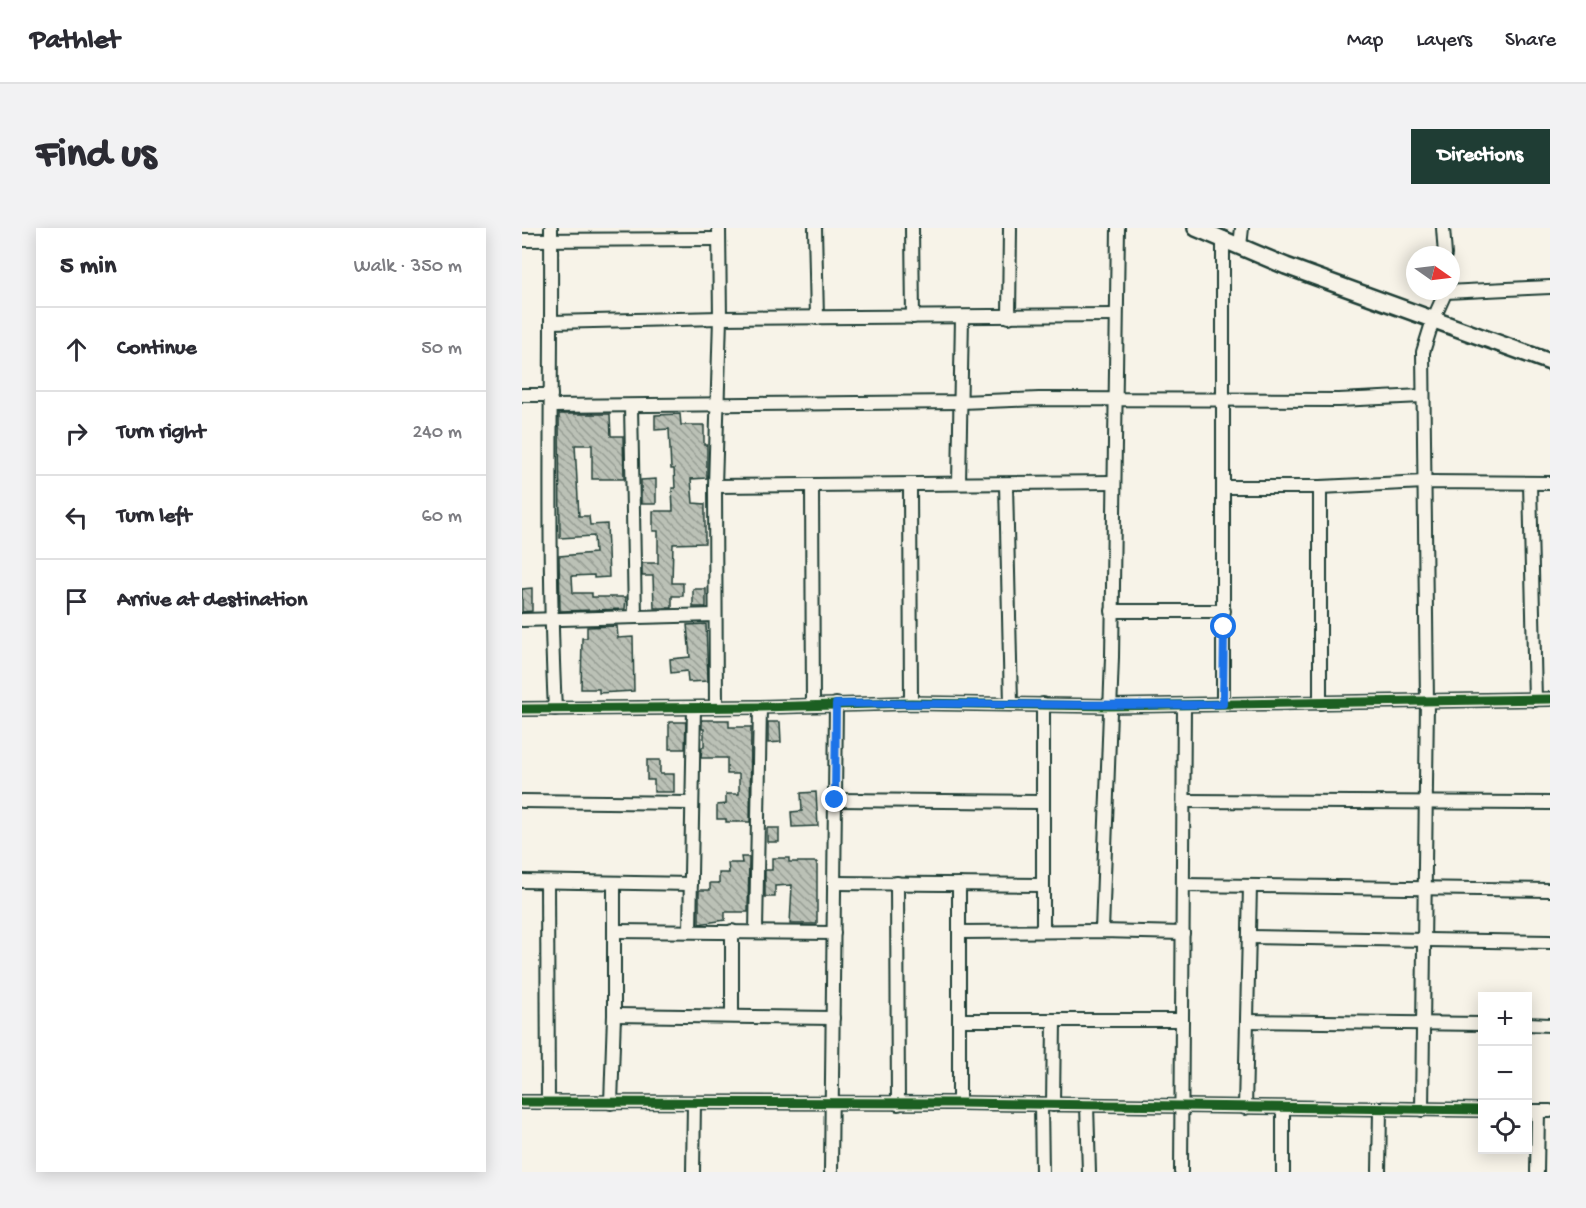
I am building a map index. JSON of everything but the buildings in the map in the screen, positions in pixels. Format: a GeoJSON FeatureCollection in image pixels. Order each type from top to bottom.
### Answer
{"type":"FeatureCollection","features":[{"type":"Feature","properties":{"kind":"main road"},"geometry":{"type":"LineString","coordinates":[[1196,228],[1286,266],[1550,362]]}},
{"type":"Feature","properties":{"kind":"street"},"geometry":{"type":"LineString","coordinates":[[814,228],[817,318]]}},
{"type":"Feature","properties":{"kind":"street"},"geometry":{"type":"LineString","coordinates":[[912,228],[913,317]]}},
{"type":"Feature","properties":{"kind":"street"},"geometry":{"type":"LineString","coordinates":[[1009,316],[1010,228]]}},
{"type":"Feature","properties":{"kind":"street"},"geometry":{"type":"LineString","coordinates":[[1102,931],[1110,706],[1118,228]]}},
{"type":"Feature","properties":{"kind":"street"},"geometry":{"type":"LineString","coordinates":[[1240,246],[1242,228],[1250,228]]}},
{"type":"Feature","properties":{"kind":"street"},"geometry":{"type":"LineString","coordinates":[[1443,228],[1444,246]]}},
{"type":"Feature","properties":{"kind":"street"},"geometry":{"type":"LineString","coordinates":[[551,234],[551,620],[555,709]]}},
{"type":"Feature","properties":{"kind":"street"},"geometry":{"type":"LineString","coordinates":[[522,240],[551,234],[719,234],[720,318],[715,486],[716,707]]}},
{"type":"Feature","properties":{"kind":"street"},"geometry":{"type":"LineString","coordinates":[[1223,238],[1223,704]]}},
{"type":"Feature","properties":{"kind":"street"},"geometry":{"type":"LineString","coordinates":[[1460,291],[1550,287]]}},
{"type":"Feature","properties":{"kind":"street"},"geometry":{"type":"LineString","coordinates":[[1422,1110],[1427,702],[1423,352],[1442,300]]}},
{"type":"Feature","properties":{"kind":"street"},"geometry":{"type":"LineString","coordinates":[[551,322],[720,318],[1116,315]]}},
{"type":"Feature","properties":{"kind":"street"},"geometry":{"type":"LineString","coordinates":[[959,483],[962,316]]}},
{"type":"Feature","properties":{"kind":"street"},"geometry":{"type":"LineString","coordinates":[[522,395],[551,401],[631,406],[1039,399],[1338,400],[1422,396]]}},
{"type":"Feature","properties":{"kind":"street"},"geometry":{"type":"LineString","coordinates":[[631,406],[635,617]]}},
{"type":"Feature","properties":{"kind":"street"},"geometry":{"type":"LineString","coordinates":[[715,486],[1114,482]]}},
{"type":"Feature","properties":{"kind":"street"},"geometry":{"type":"LineString","coordinates":[[1223,487],[1320,487],[1425,482],[1550,483]]}},
{"type":"Feature","properties":{"kind":"street"},"geometry":{"type":"LineString","coordinates":[[1530,483],[1535,700]]}},
{"type":"Feature","properties":{"kind":"street"},"geometry":{"type":"LineString","coordinates":[[910,484],[911,704]]}},
{"type":"Feature","properties":{"kind":"street"},"geometry":{"type":"LineString","coordinates":[[1006,484],[1011,704]]}},
{"type":"Feature","properties":{"kind":"street"},"geometry":{"type":"LineString","coordinates":[[812,486],[813,705]]}},
{"type":"Feature","properties":{"kind":"street"},"geometry":{"type":"LineString","coordinates":[[1320,487],[1320,703]]}},
{"type":"Feature","properties":{"kind":"street"},"geometry":{"type":"LineString","coordinates":[[1112,611],[1224,611]]}},
{"type":"Feature","properties":{"kind":"street"},"geometry":{"type":"LineString","coordinates":[[522,620],[715,615]]}},
{"type":"Feature","properties":{"kind":"street"},"geometry":{"type":"LineString","coordinates":[[522,709],[836,704],[1110,706],[1550,699]]}},
{"type":"Feature","properties":{"kind":"street"},"geometry":{"type":"LineString","coordinates":[[831,1172],[836,704]]}},
{"type":"Feature","properties":{"kind":"street"},"geometry":{"type":"LineString","coordinates":[[1043,704],[1043,931]]}},
{"type":"Feature","properties":{"kind":"street"},"geometry":{"type":"LineString","coordinates":[[1181,1172],[1184,705]]}},
{"type":"Feature","properties":{"kind":"street"},"geometry":{"type":"LineString","coordinates":[[756,931],[760,707]]}},
{"type":"Feature","properties":{"kind":"street"},"geometry":{"type":"LineString","coordinates":[[690,930],[694,708]]}},
{"type":"Feature","properties":{"kind":"street"},"geometry":{"type":"LineString","coordinates":[[835,800],[1042,802]]}},
{"type":"Feature","properties":{"kind":"street"},"geometry":{"type":"LineString","coordinates":[[522,801],[692,803]]}},
{"type":"Feature","properties":{"kind":"street"},"geometry":{"type":"LineString","coordinates":[[1184,801],[1550,803]]}},
{"type":"Feature","properties":{"kind":"street"},"geometry":{"type":"LineString","coordinates":[[522,881],[691,884]]}},
{"type":"Feature","properties":{"kind":"street"},"geometry":{"type":"LineString","coordinates":[[547,882],[548,1102]]}},
{"type":"Feature","properties":{"kind":"street"},"geometry":{"type":"LineString","coordinates":[[611,1103],[614,883]]}},
{"type":"Feature","properties":{"kind":"street"},"geometry":{"type":"LineString","coordinates":[[834,883],[1042,885]]}},
{"type":"Feature","properties":{"kind":"street"},"geometry":{"type":"LineString","coordinates":[[897,883],[898,1104]]}},
{"type":"Feature","properties":{"kind":"street"},"geometry":{"type":"LineString","coordinates":[[959,884],[959,1103]]}},
{"type":"Feature","properties":{"kind":"street"},"geometry":{"type":"LineString","coordinates":[[1183,885],[1550,890]]}},
{"type":"Feature","properties":{"kind":"street"},"geometry":{"type":"LineString","coordinates":[[1245,1108],[1250,886]]}},
{"type":"Feature","properties":{"kind":"street"},"geometry":{"type":"LineString","coordinates":[[614,931],[834,933]]}},
{"type":"Feature","properties":{"kind":"street"},"geometry":{"type":"LineString","coordinates":[[732,931],[732,1016]]}},
{"type":"Feature","properties":{"kind":"street"},"geometry":{"type":"LineString","coordinates":[[960,932],[1183,933]]}},
{"type":"Feature","properties":{"kind":"street"},"geometry":{"type":"LineString","coordinates":[[1249,937],[1550,942]]}},
{"type":"Feature","properties":{"kind":"street"},"geometry":{"type":"LineString","coordinates":[[614,1015],[833,1018]]}},
{"type":"Feature","properties":{"kind":"street"},"geometry":{"type":"LineString","coordinates":[[960,1020],[1182,1020]]}},
{"type":"Feature","properties":{"kind":"street"},"geometry":{"type":"LineString","coordinates":[[1042,1172],[1054,1020]]}},
{"type":"Feature","properties":{"kind":"street"},"geometry":{"type":"LineString","coordinates":[[1247,1021],[1478,1024]]}},
{"type":"Feature","properties":{"kind":"street"},"geometry":{"type":"LineString","coordinates":[[1532,1024],[1550,1025]]}},
{"type":"Feature","properties":{"kind":"street"},"geometry":{"type":"LineString","coordinates":[[522,1102],[959,1103],[1478,1110]]}},
{"type":"Feature","properties":{"kind":"street"},"geometry":{"type":"LineString","coordinates":[[693,1172],[694,1103]]}},
{"type":"Feature","properties":{"kind":"street"},"geometry":{"type":"LineString","coordinates":[[1086,1105],[1089,1172]]}},
{"type":"Feature","properties":{"kind":"street"},"geometry":{"type":"LineString","coordinates":[[1283,1109],[1283,1172]]}},
{"type":"Feature","properties":{"kind":"street"},"geometry":{"type":"LineString","coordinates":[[1379,1172],[1380,1110]]}},
{"type":"Feature","properties":{"kind":"street"},"geometry":{"type":"LineString","coordinates":[[1537,1172],[1538,1111]]}},
{"type":"Feature","properties":{"kind":"cycle path"},"geometry":{"type":"LineString","coordinates":[[522,709],[911,703],[1110,706],[1550,699]]}},
{"type":"Feature","properties":{"kind":"cycle path"},"geometry":{"type":"LineString","coordinates":[[522,1102],[959,1103],[1478,1110]]}},
{"type":"Feature","properties":{"kind":"route"},"geometry":{"type":"LineString","coordinates":[[835,800],[836,704],[1110,706],[1223,704],[1224,627]]}}]}
